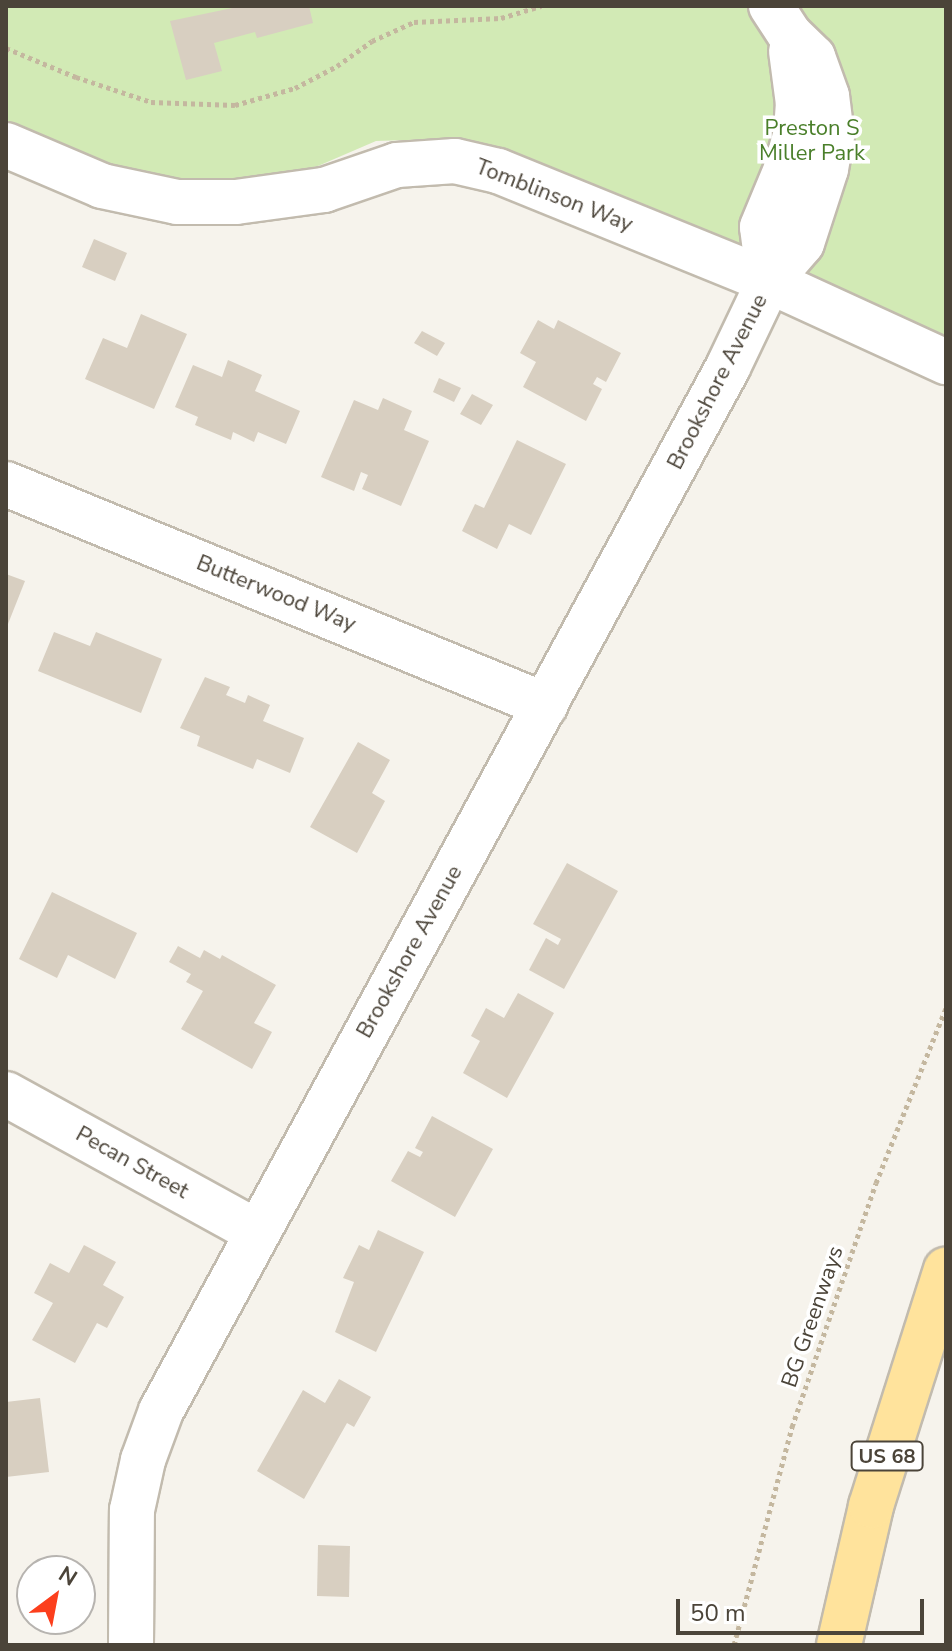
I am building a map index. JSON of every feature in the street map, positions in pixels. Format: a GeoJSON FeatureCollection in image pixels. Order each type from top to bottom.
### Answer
{"type":"FeatureCollection","features":[{"type":"Feature","properties":{"kind":"main road","name":"US 68"},"geometry":{"type":"LineString","coordinates":[[839,1645],[871,1506],[946,1270]]}},
{"type":"Feature","properties":{"kind":"street"},"geometry":{"type":"LineString","coordinates":[[769,281],[762,227],[792,150],[798,104],[780,21]]}},
{"type":"Feature","properties":{"kind":"street","name":"Tomblinson Way"},"geometry":{"type":"LineString","coordinates":[[6,145],[102,186],[177,202],[236,202],[324,190],[397,165],[455,161],[498,171],[769,281],[946,362]]}},
{"type":"Feature","properties":{"kind":"street","name":"Brookshore Avenue"},"geometry":{"type":"LineString","coordinates":[[131,1645],[132,1510],[143,1460],[185,1364],[728,367],[769,281]]}},
{"type":"Feature","properties":{"kind":"street","name":"Butterwood Way"},"geometry":{"type":"LineString","coordinates":[[6,484],[545,705]]}},
{"type":"Feature","properties":{"kind":"street","name":"Pecan Street"},"geometry":{"type":"LineString","coordinates":[[6,1094],[257,1232]]}},
{"type":"Feature","properties":{"kind":"path"},"geometry":{"type":"LineString","coordinates":[[6,48],[151,102],[235,105],[295,88],[337,66],[372,41],[414,22],[501,18],[541,6]]}},
{"type":"Feature","properties":{"kind":"path","name":"BG Greenways"},"geometry":{"type":"LineString","coordinates":[[734,1645],[792,1427],[876,1183],[946,1008]]}},
{"type":"Feature","properties":{"kind":"green space","name":"Preston S Miller Park"},"geometry":{"type":"Polygon","coordinates":[[[6,6],[946,6],[946,344],[494,148],[438,139],[376,141],[318,166],[253,181],[189,185],[105,169],[6,125],[6,6]]]}},
{"type":"Feature","properties":{"kind":"building"},"geometry":{"type":"Polygon","coordinates":[[[242,6],[309,6],[313,23],[257,38],[255,32],[214,43],[222,71],[186,80],[170,21],[242,6]]]}},
{"type":"Feature","properties":{"kind":"building"},"geometry":{"type":"Polygon","coordinates":[[[94,239],[127,253],[115,281],[82,267],[94,239]]]}},
{"type":"Feature","properties":{"kind":"building"},"geometry":{"type":"Polygon","coordinates":[[[141,314],[187,334],[154,409],[85,379],[103,338],[127,348],[141,314]]]}},
{"type":"Feature","properties":{"kind":"building"},"geometry":{"type":"Polygon","coordinates":[[[538,320],[554,329],[558,320],[621,353],[606,382],[597,377],[593,384],[602,389],[586,421],[523,387],[536,362],[520,353],[538,320]]]}},
{"type":"Feature","properties":{"kind":"building"},"geometry":{"type":"Polygon","coordinates":[[[422,331],[445,343],[437,356],[414,343],[422,331]]]}},
{"type":"Feature","properties":{"kind":"building"},"geometry":{"type":"Polygon","coordinates":[[[228,360],[262,375],[255,391],[300,411],[286,444],[258,432],[254,442],[233,432],[231,440],[195,425],[198,417],[175,407],[193,365],[222,377],[228,360]]]}},
{"type":"Feature","properties":{"kind":"building"},"geometry":{"type":"Polygon","coordinates":[[[439,378],[461,388],[454,402],[433,392],[439,378]]]}},
{"type":"Feature","properties":{"kind":"building"},"geometry":{"type":"Polygon","coordinates":[[[472,394],[493,405],[481,425],[460,414],[472,394]]]}},
{"type":"Feature","properties":{"kind":"building"},"geometry":{"type":"Polygon","coordinates":[[[383,398],[412,411],[404,430],[429,441],[401,506],[362,489],[368,475],[361,472],[354,491],[321,477],[354,400],[378,410],[383,398]]]}},
{"type":"Feature","properties":{"kind":"building"},"geometry":{"type":"Polygon","coordinates":[[[517,440],[566,464],[531,535],[509,524],[497,549],[462,531],[475,504],[484,508],[517,440]]]}},
{"type":"Feature","properties":{"kind":"building"},"geometry":{"type":"Polygon","coordinates":[[[6,574],[25,581],[6,629],[6,574]]]}},
{"type":"Feature","properties":{"kind":"building"},"geometry":{"type":"Polygon","coordinates":[[[54,632],[90,646],[96,632],[162,659],[141,713],[38,671],[54,632]]]}},
{"type":"Feature","properties":{"kind":"building"},"geometry":{"type":"Polygon","coordinates":[[[205,677],[230,687],[226,695],[245,703],[248,695],[270,705],[263,721],[304,738],[290,773],[257,759],[253,769],[197,746],[200,736],[180,728],[205,677]]]}},
{"type":"Feature","properties":{"kind":"building"},"geometry":{"type":"Polygon","coordinates":[[[358,742],[390,760],[372,793],[385,801],[357,853],[310,827],[358,742]]]}},
{"type":"Feature","properties":{"kind":"building"},"geometry":{"type":"Polygon","coordinates":[[[567,863],[618,891],[564,989],[529,970],[546,938],[558,945],[561,939],[533,924],[567,863]]]}},
{"type":"Feature","properties":{"kind":"building"},"geometry":{"type":"Polygon","coordinates":[[[52,892],[137,933],[115,979],[68,955],[57,978],[19,959],[52,892]]]}},
{"type":"Feature","properties":{"kind":"building"},"geometry":{"type":"Polygon","coordinates":[[[178,946],[200,958],[204,950],[220,959],[222,955],[276,985],[254,1023],[272,1032],[252,1069],[181,1029],[203,991],[186,982],[191,974],[169,962],[178,946]]]}},
{"type":"Feature","properties":{"kind":"building"},"geometry":{"type":"Polygon","coordinates":[[[518,993],[554,1013],[507,1098],[463,1073],[480,1041],[471,1036],[486,1008],[504,1018],[518,993]]]}},
{"type":"Feature","properties":{"kind":"building"},"geometry":{"type":"Polygon","coordinates":[[[432,1116],[493,1149],[455,1217],[391,1181],[408,1151],[420,1157],[423,1152],[415,1148],[432,1116]]]}},
{"type":"Feature","properties":{"kind":"building"},"geometry":{"type":"Polygon","coordinates":[[[378,1230],[424,1252],[376,1352],[335,1332],[354,1282],[343,1278],[359,1245],[369,1250],[378,1230]]]}},
{"type":"Feature","properties":{"kind":"building"},"geometry":{"type":"Polygon","coordinates":[[[84,1245],[116,1262],[103,1285],[124,1297],[107,1328],[97,1323],[75,1363],[32,1340],[53,1303],[34,1293],[50,1263],[69,1273],[84,1245]]]}},
{"type":"Feature","properties":{"kind":"building"},"geometry":{"type":"Polygon","coordinates":[[[339,1379],[371,1397],[354,1427],[347,1423],[304,1499],[257,1471],[303,1390],[325,1403],[339,1379]]]}},
{"type":"Feature","properties":{"kind":"building"},"geometry":{"type":"Polygon","coordinates":[[[40,1398],[49,1472],[6,1477],[6,1402],[40,1398]]]}},
{"type":"Feature","properties":{"kind":"building"},"geometry":{"type":"Polygon","coordinates":[[[318,1545],[350,1546],[349,1597],[317,1596],[318,1545]]]}}]}
